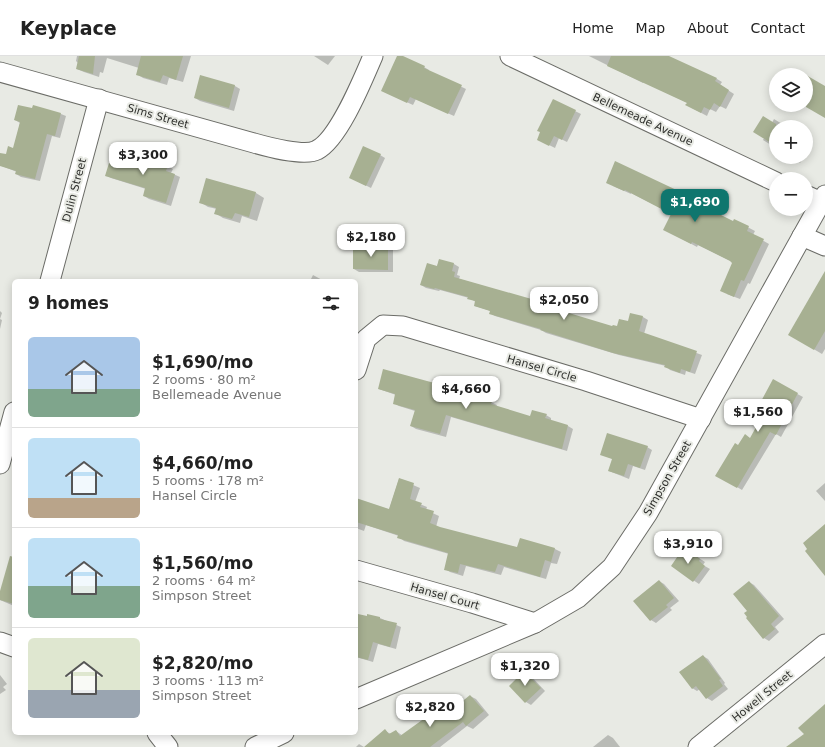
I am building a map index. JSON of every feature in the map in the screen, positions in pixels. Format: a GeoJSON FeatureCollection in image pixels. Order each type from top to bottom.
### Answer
{"type":"FeatureCollection","features":[{"type":"Feature","properties":{"kind":"street","name":"Sims Street"},"geometry":{"type":"LineString","coordinates":[[0,72],[254,143],[295,153],[317,151],[334,136],[373,56]]}},
{"type":"Feature","properties":{"kind":"street","name":"Bellemeade Avenue"},"geometry":{"type":"LineString","coordinates":[[510,56],[769,179]]}},
{"type":"Feature","properties":{"kind":"street","name":"Dulin Street"},"geometry":{"type":"LineString","coordinates":[[51,279],[99,99]]}},
{"type":"Feature","properties":{"kind":"street","name":"Simpson Street"},"geometry":{"type":"LineString","coordinates":[[358,698],[534,623],[578,598],[612,568],[648,513],[802,236],[817,198]]}},
{"type":"Feature","properties":{"kind":"street"},"geometry":{"type":"LineString","coordinates":[[802,236],[825,246]]}},
{"type":"Feature","properties":{"kind":"street","name":"Hansel Circle"},"geometry":{"type":"LineString","coordinates":[[358,364],[366,339],[383,324],[403,326],[586,381],[700,419]]}},
{"type":"Feature","properties":{"kind":"street"},"geometry":{"type":"LineString","coordinates":[[0,464],[12,419]]}},
{"type":"Feature","properties":{"kind":"street","name":"Hansel Court"},"geometry":{"type":"LineString","coordinates":[[358,571],[472,603],[534,623]]}},
{"type":"Feature","properties":{"kind":"street"},"geometry":{"type":"LineString","coordinates":[[0,642],[12,646]]}},
{"type":"Feature","properties":{"kind":"street","name":"Howell Street"},"geometry":{"type":"LineString","coordinates":[[698,747],[825,644]]}},
{"type":"Feature","properties":{"kind":"street"},"geometry":{"type":"LineString","coordinates":[[159,735],[168,747]]}},
{"type":"Feature","properties":{"kind":"street"},"geometry":{"type":"LineString","coordinates":[[255,747],[280,735]]}},
{"type":"Feature","properties":{"kind":"building"},"geometry":{"type":"Polygon","coordinates":[[[79,56],[95,56],[93,74],[76,69],[79,56]]]}},
{"type":"Feature","properties":{"kind":"building"},"geometry":{"type":"Polygon","coordinates":[[[141,56],[183,56],[176,80],[163,75],[160,82],[136,75],[141,56]]]}},
{"type":"Feature","properties":{"kind":"building"},"geometry":{"type":"Polygon","coordinates":[[[397,56],[403,56],[425,66],[424,68],[462,85],[448,114],[410,97],[407,103],[381,91],[397,56]]]}},
{"type":"Feature","properties":{"kind":"building"},"geometry":{"type":"Polygon","coordinates":[[[611,56],[669,56],[717,78],[715,81],[729,90],[720,107],[714,103],[710,110],[704,107],[701,113],[685,105],[687,103],[607,66],[611,56]]]}},
{"type":"Feature","properties":{"kind":"building"},"geometry":{"type":"Polygon","coordinates":[[[200,75],[235,85],[229,108],[194,98],[200,75]]]}},
{"type":"Feature","properties":{"kind":"building"},"geometry":{"type":"Polygon","coordinates":[[[813,79],[825,86],[825,118],[813,111],[813,79]]]}},
{"type":"Feature","properties":{"kind":"building"},"geometry":{"type":"Polygon","coordinates":[[[553,99],[576,110],[562,140],[554,136],[549,146],[537,140],[540,132],[537,131],[553,99]]]}},
{"type":"Feature","properties":{"kind":"building"},"geometry":{"type":"Polygon","coordinates":[[[18,105],[32,108],[33,105],[61,113],[55,136],[47,134],[35,179],[15,174],[16,171],[0,166],[0,153],[6,154],[8,146],[13,148],[20,122],[14,120],[18,105]]]}},
{"type":"Feature","properties":{"kind":"building"},"geometry":{"type":"Polygon","coordinates":[[[763,116],[770,120],[769,142],[753,132],[763,116]]]}},
{"type":"Feature","properties":{"kind":"building"},"geometry":{"type":"Polygon","coordinates":[[[363,146],[381,154],[366,186],[349,178],[363,146]]]}},
{"type":"Feature","properties":{"kind":"building"},"geometry":{"type":"Polygon","coordinates":[[[118,152],[168,165],[166,171],[175,174],[166,203],[143,196],[145,188],[105,176],[109,163],[114,165],[118,152]]]}},
{"type":"Feature","properties":{"kind":"building"},"geometry":{"type":"Polygon","coordinates":[[[615,161],[685,194],[686,191],[708,202],[706,205],[708,206],[707,208],[733,221],[734,219],[749,226],[747,231],[764,239],[744,281],[741,280],[734,297],[720,291],[732,263],[730,261],[692,242],[691,244],[663,230],[671,214],[625,190],[624,191],[606,183],[615,161]]]}},
{"type":"Feature","properties":{"kind":"building"},"geometry":{"type":"Polygon","coordinates":[[[206,178],[256,192],[249,217],[235,213],[232,219],[214,214],[216,208],[199,203],[206,178]]]}},
{"type":"Feature","properties":{"kind":"building"},"geometry":{"type":"Polygon","coordinates":[[[353,246],[388,246],[388,270],[353,269],[353,246]]]}},
{"type":"Feature","properties":{"kind":"building"},"geometry":{"type":"Polygon","coordinates":[[[439,259],[454,263],[452,271],[455,272],[454,277],[535,300],[560,309],[559,310],[612,326],[617,326],[619,319],[628,321],[630,313],[643,316],[639,331],[697,351],[690,372],[681,369],[680,373],[664,367],[665,365],[613,353],[540,330],[541,329],[489,314],[490,311],[474,306],[475,301],[467,299],[468,297],[420,285],[427,263],[437,266],[439,259]]]}},
{"type":"Feature","properties":{"kind":"building"},"geometry":{"type":"Polygon","coordinates":[[[825,271],[825,331],[814,350],[788,335],[825,271]]]}},
{"type":"Feature","properties":{"kind":"building"},"geometry":{"type":"Polygon","coordinates":[[[383,369],[449,387],[451,382],[465,387],[463,392],[492,401],[491,404],[530,416],[532,410],[547,414],[545,418],[568,425],[562,449],[446,415],[440,434],[410,426],[415,410],[393,404],[395,394],[378,389],[383,369]]]}},
{"type":"Feature","properties":{"kind":"building"},"geometry":{"type":"Polygon","coordinates":[[[773,379],[798,393],[776,435],[770,432],[737,488],[715,476],[735,443],[738,445],[745,434],[750,438],[765,411],[758,407],[773,379]]]}},
{"type":"Feature","properties":{"kind":"building"},"geometry":{"type":"Polygon","coordinates":[[[607,433],[648,446],[640,468],[628,464],[624,476],[608,471],[612,459],[600,455],[607,433]]]}},
{"type":"Feature","properties":{"kind":"building"},"geometry":{"type":"Polygon","coordinates":[[[399,478],[414,483],[410,499],[422,503],[420,507],[434,511],[430,523],[517,547],[520,538],[555,548],[551,562],[545,560],[540,577],[498,564],[495,572],[460,564],[458,573],[444,570],[448,553],[397,538],[398,535],[358,523],[358,499],[389,509],[399,478]]]}},
{"type":"Feature","properties":{"kind":"building"},"geometry":{"type":"Polygon","coordinates":[[[825,524],[825,576],[805,551],[807,549],[803,543],[825,524]]]}},
{"type":"Feature","properties":{"kind":"building"},"geometry":{"type":"Polygon","coordinates":[[[684,547],[700,559],[699,561],[705,566],[693,582],[671,566],[684,547]]]}},
{"type":"Feature","properties":{"kind":"building"},"geometry":{"type":"Polygon","coordinates":[[[10,556],[12,556],[12,603],[0,600],[0,591],[10,556]]]}},
{"type":"Feature","properties":{"kind":"building"},"geometry":{"type":"Polygon","coordinates":[[[659,580],[674,598],[666,605],[668,607],[650,621],[633,601],[659,580]]]}},
{"type":"Feature","properties":{"kind":"building"},"geometry":{"type":"Polygon","coordinates":[[[749,581],[779,616],[771,624],[775,629],[763,639],[746,618],[747,617],[744,613],[747,611],[733,594],[749,581]]]}},
{"type":"Feature","properties":{"kind":"building"},"geometry":{"type":"Polygon","coordinates":[[[358,614],[367,616],[367,614],[380,617],[380,619],[397,623],[390,647],[373,642],[368,660],[358,658],[358,614]]]}},
{"type":"Feature","properties":{"kind":"building"},"geometry":{"type":"Polygon","coordinates":[[[703,655],[721,679],[719,680],[723,686],[706,699],[696,686],[692,689],[679,672],[703,655]]]}},
{"type":"Feature","properties":{"kind":"building"},"geometry":{"type":"Polygon","coordinates":[[[524,671],[541,688],[525,703],[509,686],[524,671]]]}},
{"type":"Feature","properties":{"kind":"building"},"geometry":{"type":"Polygon","coordinates":[[[470,695],[484,711],[466,726],[463,722],[430,747],[364,747],[385,729],[389,734],[396,730],[400,736],[436,710],[442,718],[470,695]]]}},
{"type":"Feature","properties":{"kind":"building"},"geometry":{"type":"Polygon","coordinates":[[[825,704],[825,747],[786,747],[804,734],[798,728],[825,704]]]}}]}
